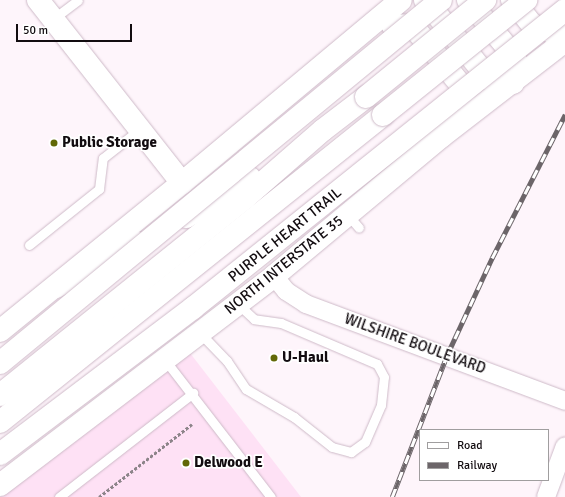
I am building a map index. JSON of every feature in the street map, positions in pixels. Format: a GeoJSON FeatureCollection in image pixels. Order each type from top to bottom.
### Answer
{"type":"FeatureCollection","features":[{"type":"Feature","properties":{"kind":"main road"},"geometry":{"type":"LineString","coordinates":[[38,0],[182,183]]}},
{"type":"Feature","properties":{"kind":"main road"},"geometry":{"type":"LineString","coordinates":[[0,331],[182,183],[401,0]]}},
{"type":"Feature","properties":{"kind":"main road"},"geometry":{"type":"LineString","coordinates":[[425,0],[489,79],[513,83],[515,57],[468,0]]}},
{"type":"Feature","properties":{"kind":"main road"},"geometry":{"type":"LineString","coordinates":[[0,362],[441,0]]}},
{"type":"Feature","properties":{"kind":"main road"},"geometry":{"type":"LineString","coordinates":[[0,395],[245,198],[323,130],[485,0]]}},
{"type":"Feature","properties":{"kind":"main road"},"geometry":{"type":"LineString","coordinates":[[512,0],[532,25],[552,32],[565,31]]}},
{"type":"Feature","properties":{"kind":"main road"},"geometry":{"type":"LineString","coordinates":[[0,422],[526,0]]}},
{"type":"Feature","properties":{"kind":"main road","name":"PURPLE HEART TRAIL"},"geometry":{"type":"LineString","coordinates":[[0,454],[193,308],[565,10]]}},
{"type":"Feature","properties":{"kind":"main road"},"geometry":{"type":"LineString","coordinates":[[359,34],[390,26],[412,25],[464,89],[462,108],[442,136]]}},
{"type":"Feature","properties":{"kind":"main road","name":"NORTH INTERSTATE 35"},"geometry":{"type":"LineString","coordinates":[[0,484],[165,360],[237,303],[353,221],[442,136],[513,83],[565,41]]}},
{"type":"Feature","properties":{"kind":"main road"},"geometry":{"type":"LineString","coordinates":[[56,287],[217,200],[323,130]]}},
{"type":"Feature","properties":{"kind":"street","name":"WILSHIRE BOULEVARD"},"geometry":{"type":"LineString","coordinates":[[274,276],[286,291],[306,304],[565,401]]}},
{"type":"Feature","properties":{"kind":"street"},"geometry":{"type":"LineString","coordinates":[[546,497],[565,446]]}},
{"type":"Feature","properties":{"kind":"lane"},"geometry":{"type":"LineString","coordinates":[[53,19],[78,0]]}},
{"type":"Feature","properties":{"kind":"lane"},"geometry":{"type":"LineString","coordinates":[[29,246],[99,189],[103,158],[140,129]]}},
{"type":"Feature","properties":{"kind":"lane"},"geometry":{"type":"LineString","coordinates":[[200,333],[227,361],[246,389],[294,417],[332,447],[351,452],[365,442],[374,426],[381,405],[384,377],[377,364],[281,323],[254,319],[237,303]]}},
{"type":"Feature","properties":{"kind":"lane"},"geometry":{"type":"LineString","coordinates":[[165,360],[193,393],[271,497]]}},
{"type":"Feature","properties":{"kind":"lane"},"geometry":{"type":"LineString","coordinates":[[59,497],[193,393]]}},
{"type":"Feature","properties":{"kind":"path"},"geometry":{"type":"LineString","coordinates":[[99,497],[192,424]]}},
{"type":"Feature","properties":{"kind":"shaded area"},"geometry":{"type":"Polygon","coordinates":[[[190,353],[301,497],[0,497],[190,353]]]}},
{"type":"Feature","properties":{"kind":"railway"},"geometry":{"type":"LineString","coordinates":[[392,497],[447,355],[492,258],[565,115]]}},
{"type":"Feature","properties":{"kind":"place","name":"Public Storage"},"geometry":{"type":"Point","coordinates":[54,143]}},
{"type":"Feature","properties":{"kind":"place","name":"U-Haul"},"geometry":{"type":"Point","coordinates":[274,358]}},
{"type":"Feature","properties":{"kind":"place","name":"Delwood E"},"geometry":{"type":"Point","coordinates":[186,463]}}]}
